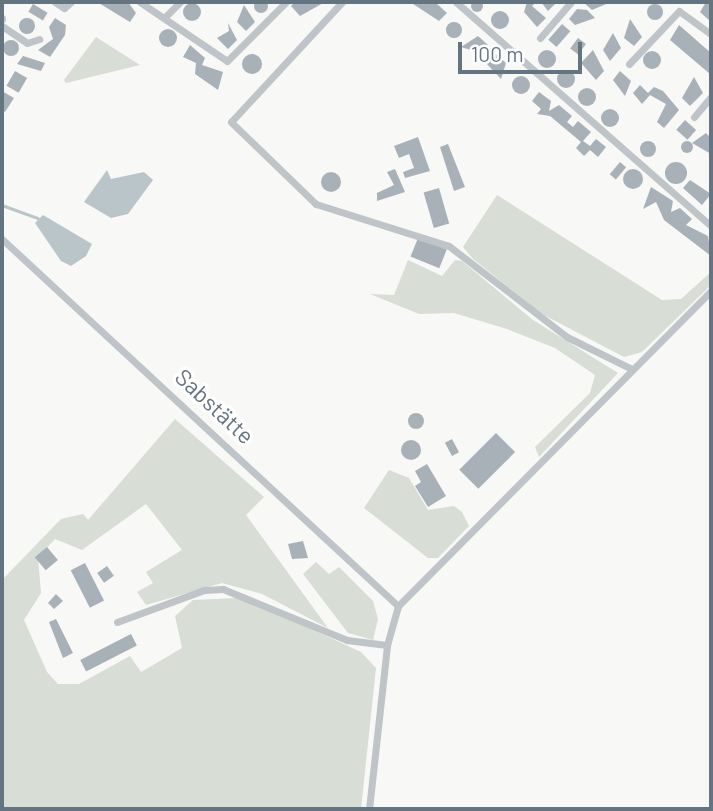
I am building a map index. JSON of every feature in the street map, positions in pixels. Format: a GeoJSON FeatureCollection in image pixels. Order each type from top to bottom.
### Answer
{"type":"FeatureCollection","features":[{"type":"Feature","properties":{"kind":"street"},"geometry":{"type":"LineString","coordinates":[[55,2],[64,8],[71,2]]}},
{"type":"Feature","properties":{"kind":"street"},"geometry":{"type":"LineString","coordinates":[[140,2],[228,61],[286,2]]}},
{"type":"Feature","properties":{"kind":"street"},"geometry":{"type":"LineString","coordinates":[[164,18],[180,2]]}},
{"type":"Feature","properties":{"kind":"street"},"geometry":{"type":"LineString","coordinates":[[342,2],[231,122],[317,204],[449,246],[567,337],[632,369]]}},
{"type":"Feature","properties":{"kind":"street"},"geometry":{"type":"LineString","coordinates":[[456,2],[711,226]]}},
{"type":"Feature","properties":{"kind":"street"},"geometry":{"type":"LineString","coordinates":[[540,38],[571,2]]}},
{"type":"Feature","properties":{"kind":"street"},"geometry":{"type":"LineString","coordinates":[[629,64],[679,11],[711,34]]}},
{"type":"Feature","properties":{"kind":"street"},"geometry":{"type":"LineString","coordinates":[[2,26],[27,43],[38,39]]}},
{"type":"Feature","properties":{"kind":"street"},"geometry":{"type":"LineString","coordinates":[[694,117],[711,97]]}},
{"type":"Feature","properties":{"kind":"street","name":"Sabstätte"},"geometry":{"type":"LineString","coordinates":[[2,239],[398,606]]}},
{"type":"Feature","properties":{"kind":"street"},"geometry":{"type":"LineString","coordinates":[[369,809],[387,645],[398,606],[711,291]]}},
{"type":"Feature","properties":{"kind":"street"},"geometry":{"type":"LineString","coordinates":[[117,622],[204,590],[223,589],[347,640],[387,645]]}},
{"type":"Feature","properties":{"kind":"shaded area"},"geometry":{"type":"Polygon","coordinates":[[[96,37],[140,65],[66,83],[64,80],[96,37]]]}},
{"type":"Feature","properties":{"kind":"shaded area"},"geometry":{"type":"Polygon","coordinates":[[[107,170],[111,179],[144,172],[153,180],[128,214],[111,218],[84,202],[107,170]]]}},
{"type":"Feature","properties":{"kind":"shaded area"},"geometry":{"type":"Polygon","coordinates":[[[497,195],[662,300],[681,299],[711,272],[711,285],[642,352],[624,357],[540,313],[472,258],[463,247],[497,195]]]}},
{"type":"Feature","properties":{"kind":"shaded area"},"geometry":{"type":"Polygon","coordinates":[[[43,215],[92,244],[86,256],[71,266],[61,261],[35,223],[43,215]]]}},
{"type":"Feature","properties":{"kind":"shaded area"},"geometry":{"type":"Polygon","coordinates":[[[408,260],[442,276],[455,260],[462,261],[533,320],[618,373],[539,457],[535,447],[590,393],[595,375],[555,348],[507,329],[454,313],[419,314],[370,294],[394,295],[408,260]]]}},
{"type":"Feature","properties":{"kind":"shaded area"},"geometry":{"type":"Polygon","coordinates":[[[175,419],[264,497],[246,515],[328,628],[262,594],[222,583],[146,605],[137,592],[153,583],[146,572],[182,550],[146,504],[82,550],[55,539],[38,557],[41,593],[24,620],[47,672],[58,684],[79,684],[130,656],[141,672],[182,648],[175,616],[193,600],[237,598],[276,613],[361,652],[376,668],[361,809],[2,809],[2,580],[61,519],[83,514],[88,520],[175,419]]]}},
{"type":"Feature","properties":{"kind":"shaded area"},"geometry":{"type":"Polygon","coordinates":[[[389,470],[409,478],[428,510],[454,506],[462,512],[469,526],[438,558],[428,558],[364,508],[389,470]]]}},
{"type":"Feature","properties":{"kind":"shaded area"},"geometry":{"type":"Polygon","coordinates":[[[316,562],[329,574],[339,567],[373,601],[378,619],[373,640],[348,633],[303,574],[316,562]]]}},
{"type":"Feature","properties":{"kind":"building"},"geometry":{"type":"Polygon","coordinates":[[[261,-1],[266,1],[266,11],[261,13],[256,11],[254,6],[256,1],[261,-1]]]}},
{"type":"Feature","properties":{"kind":"building"},"geometry":{"type":"Polygon","coordinates":[[[477,0],[483,6],[477,12],[471,6],[477,0]]]}},
{"type":"Feature","properties":{"kind":"building"},"geometry":{"type":"Polygon","coordinates":[[[97,2],[128,2],[136,13],[130,22],[97,2]]]}},
{"type":"Feature","properties":{"kind":"building"},"geometry":{"type":"Polygon","coordinates":[[[295,2],[325,2],[300,16],[291,6],[295,2]]]}},
{"type":"Feature","properties":{"kind":"building"},"geometry":{"type":"Polygon","coordinates":[[[410,2],[436,3],[447,13],[439,21],[410,2]]]}},
{"type":"Feature","properties":{"kind":"building"},"geometry":{"type":"Polygon","coordinates":[[[527,2],[536,2],[532,6],[546,18],[537,27],[524,12],[527,2]]]}},
{"type":"Feature","properties":{"kind":"building"},"geometry":{"type":"Polygon","coordinates":[[[541,2],[557,2],[548,11],[541,2]]]}},
{"type":"Feature","properties":{"kind":"building"},"geometry":{"type":"Polygon","coordinates":[[[583,2],[611,2],[592,10],[583,2]]]}},
{"type":"Feature","properties":{"kind":"building"},"geometry":{"type":"Polygon","coordinates":[[[706,2],[711,2],[711,22],[700,12],[706,2]]]}},
{"type":"Feature","properties":{"kind":"building"},"geometry":{"type":"Polygon","coordinates":[[[192,3],[198,6],[201,12],[198,18],[192,21],[186,18],[183,12],[186,6],[192,3]]]}},
{"type":"Feature","properties":{"kind":"building"},"geometry":{"type":"Polygon","coordinates":[[[33,4],[48,13],[43,20],[28,12],[33,4]]]}},
{"type":"Feature","properties":{"kind":"building"},"geometry":{"type":"Polygon","coordinates":[[[655,4],[661,6],[661,18],[655,20],[649,18],[647,12],[649,6],[655,4]]]}},
{"type":"Feature","properties":{"kind":"building"},"geometry":{"type":"Polygon","coordinates":[[[244,5],[255,22],[246,31],[237,22],[244,5]]]}},
{"type":"Feature","properties":{"kind":"building"},"geometry":{"type":"Polygon","coordinates":[[[577,9],[587,10],[595,18],[575,25],[569,19],[577,9]]]}},
{"type":"Feature","properties":{"kind":"building"},"geometry":{"type":"Polygon","coordinates":[[[500,11],[506,14],[509,20],[506,26],[500,29],[494,26],[491,20],[494,14],[500,11]]]}},
{"type":"Feature","properties":{"kind":"building"},"geometry":{"type":"Polygon","coordinates":[[[27,18],[33,20],[33,32],[27,34],[21,32],[19,26],[21,20],[27,18]]]}},
{"type":"Feature","properties":{"kind":"building"},"geometry":{"type":"Polygon","coordinates":[[[55,18],[66,25],[65,35],[50,57],[38,50],[53,39],[49,27],[55,18]]]}},
{"type":"Feature","properties":{"kind":"building"},"geometry":{"type":"Polygon","coordinates":[[[630,19],[642,37],[634,46],[624,38],[630,19]]]}},
{"type":"Feature","properties":{"kind":"building"},"geometry":{"type":"Polygon","coordinates":[[[454,22],[460,24],[460,36],[454,38],[448,36],[446,30],[448,24],[454,22]]]}},
{"type":"Feature","properties":{"kind":"building"},"geometry":{"type":"Polygon","coordinates":[[[228,23],[237,40],[228,49],[217,38],[229,31],[228,23]]]}},
{"type":"Feature","properties":{"kind":"building"},"geometry":{"type":"Polygon","coordinates":[[[562,24],[570,31],[557,47],[548,40],[562,24]]]}},
{"type":"Feature","properties":{"kind":"building"},"geometry":{"type":"Polygon","coordinates":[[[679,25],[711,53],[710,74],[670,40],[679,25]]]}},
{"type":"Feature","properties":{"kind":"building"},"geometry":{"type":"Polygon","coordinates":[[[164,29],[172,29],[177,38],[175,45],[164,47],[159,42],[159,34],[164,29]]]}},
{"type":"Feature","properties":{"kind":"building"},"geometry":{"type":"Polygon","coordinates":[[[613,33],[621,48],[610,61],[603,50],[613,33]]]}},
{"type":"Feature","properties":{"kind":"building"},"geometry":{"type":"Polygon","coordinates":[[[478,36],[488,45],[481,53],[461,47],[478,36]]]}},
{"type":"Feature","properties":{"kind":"building"},"geometry":{"type":"Polygon","coordinates":[[[578,38],[586,44],[578,54],[570,48],[578,38]]]}},
{"type":"Feature","properties":{"kind":"building"},"geometry":{"type":"Polygon","coordinates":[[[8,40],[14,40],[19,48],[17,54],[8,56],[3,51],[3,45],[8,40]]]}},
{"type":"Feature","properties":{"kind":"building"},"geometry":{"type":"Polygon","coordinates":[[[190,45],[205,58],[202,65],[223,72],[218,90],[195,74],[196,63],[183,57],[190,45]]]}},
{"type":"Feature","properties":{"kind":"building"},"geometry":{"type":"Polygon","coordinates":[[[547,50],[553,53],[556,59],[553,65],[547,68],[541,65],[538,59],[541,53],[547,50]]]}},
{"type":"Feature","properties":{"kind":"building"},"geometry":{"type":"Polygon","coordinates":[[[593,50],[604,71],[596,80],[581,63],[593,50]]]}},
{"type":"Feature","properties":{"kind":"building"},"geometry":{"type":"Polygon","coordinates":[[[652,51],[658,54],[661,60],[658,66],[652,69],[646,66],[643,60],[646,54],[652,51]]]}},
{"type":"Feature","properties":{"kind":"building"},"geometry":{"type":"Polygon","coordinates":[[[493,52],[506,63],[501,79],[485,62],[493,52]]]}},
{"type":"Feature","properties":{"kind":"building"},"geometry":{"type":"Polygon","coordinates":[[[252,54],[259,57],[262,64],[259,71],[252,74],[245,71],[242,64],[245,57],[252,54]]]}},
{"type":"Feature","properties":{"kind":"building"},"geometry":{"type":"Polygon","coordinates":[[[23,56],[45,63],[41,71],[17,64],[23,56]]]}},
{"type":"Feature","properties":{"kind":"building"},"geometry":{"type":"Polygon","coordinates":[[[566,70],[572,73],[575,79],[572,85],[566,88],[560,85],[557,79],[560,73],[566,70]]]}},
{"type":"Feature","properties":{"kind":"building"},"geometry":{"type":"Polygon","coordinates":[[[15,71],[27,78],[19,93],[6,86],[15,71]]]}},
{"type":"Feature","properties":{"kind":"building"},"geometry":{"type":"Polygon","coordinates":[[[620,71],[631,81],[625,96],[613,80],[620,71]]]}},
{"type":"Feature","properties":{"kind":"building"},"geometry":{"type":"Polygon","coordinates":[[[521,76],[527,79],[530,85],[527,91],[521,94],[515,91],[512,85],[515,79],[521,76]]]}},
{"type":"Feature","properties":{"kind":"building"},"geometry":{"type":"Polygon","coordinates":[[[694,77],[703,93],[690,106],[682,98],[694,77]]]}},
{"type":"Feature","properties":{"kind":"building"},"geometry":{"type":"Polygon","coordinates":[[[640,85],[648,93],[654,87],[663,91],[679,110],[664,128],[657,122],[666,104],[650,95],[642,104],[633,93],[640,85]]]}},
{"type":"Feature","properties":{"kind":"building"},"geometry":{"type":"Polygon","coordinates":[[[587,88],[593,91],[596,97],[593,103],[587,106],[581,103],[578,97],[581,91],[587,88]]]}},
{"type":"Feature","properties":{"kind":"building"},"geometry":{"type":"Polygon","coordinates":[[[2,91],[14,98],[5,112],[2,110],[2,91]]]}},
{"type":"Feature","properties":{"kind":"building"},"geometry":{"type":"Polygon","coordinates":[[[539,92],[551,101],[549,111],[559,105],[572,116],[567,122],[573,127],[578,121],[591,132],[583,141],[590,146],[596,139],[606,147],[598,157],[590,150],[584,156],[576,148],[581,142],[550,116],[537,114],[541,109],[532,101],[539,92]]]}},
{"type":"Feature","properties":{"kind":"building"},"geometry":{"type":"Polygon","coordinates":[[[610,109],[616,112],[619,118],[616,124],[610,127],[604,124],[601,118],[604,112],[610,109]]]}},
{"type":"Feature","properties":{"kind":"building"},"geometry":{"type":"Polygon","coordinates":[[[685,120],[696,130],[687,140],[676,130],[685,120]]]}},
{"type":"Feature","properties":{"kind":"building"},"geometry":{"type":"Polygon","coordinates":[[[706,133],[711,138],[711,154],[692,143],[706,133]]]}},
{"type":"Feature","properties":{"kind":"building"},"geometry":{"type":"Polygon","coordinates":[[[418,137],[430,171],[405,178],[403,172],[414,168],[409,154],[399,158],[394,146],[418,137]]]}},
{"type":"Feature","properties":{"kind":"building"},"geometry":{"type":"Polygon","coordinates":[[[645,141],[651,141],[656,149],[654,155],[645,157],[640,152],[640,146],[645,141]]]}},
{"type":"Feature","properties":{"kind":"building"},"geometry":{"type":"Polygon","coordinates":[[[687,141],[693,147],[687,153],[681,147],[687,141]]]}},
{"type":"Feature","properties":{"kind":"building"},"geometry":{"type":"Polygon","coordinates":[[[448,144],[465,187],[454,191],[440,147],[448,144]]]}},
{"type":"Feature","properties":{"kind":"building"},"geometry":{"type":"Polygon","coordinates":[[[620,162],[626,167],[616,179],[610,174],[620,162]]]}},
{"type":"Feature","properties":{"kind":"building"},"geometry":{"type":"Polygon","coordinates":[[[676,162],[686,169],[687,173],[680,183],[676,184],[666,177],[665,173],[672,163],[676,162]]]}},
{"type":"Feature","properties":{"kind":"building"},"geometry":{"type":"Polygon","coordinates":[[[395,169],[405,192],[377,201],[377,193],[394,185],[387,172],[395,169]]]}},
{"type":"Feature","properties":{"kind":"building"},"geometry":{"type":"Polygon","coordinates":[[[633,169],[640,172],[643,179],[640,186],[633,189],[626,186],[623,179],[626,172],[633,169]]]}},
{"type":"Feature","properties":{"kind":"building"},"geometry":{"type":"Polygon","coordinates":[[[331,172],[338,175],[341,182],[338,189],[331,192],[324,189],[321,182],[324,175],[331,172]]]}},
{"type":"Feature","properties":{"kind":"building"},"geometry":{"type":"Polygon","coordinates":[[[690,180],[711,194],[702,205],[683,188],[690,180]]]}},
{"type":"Feature","properties":{"kind":"building"},"geometry":{"type":"Polygon","coordinates":[[[651,187],[673,201],[671,212],[680,208],[692,219],[686,225],[708,236],[711,256],[664,220],[656,202],[643,209],[651,187]]]}},
{"type":"Feature","properties":{"kind":"building"},"geometry":{"type":"Polygon","coordinates":[[[439,188],[449,224],[434,228],[424,192],[439,188]]]}},
{"type":"Feature","properties":{"kind":"building"},"geometry":{"type":"Polygon","coordinates":[[[418,238],[447,250],[439,268],[411,257],[418,238]]]}},
{"type":"Feature","properties":{"kind":"building"},"geometry":{"type":"Polygon","coordinates":[[[413,413],[419,413],[424,421],[422,427],[413,429],[408,424],[408,418],[413,413]]]}},
{"type":"Feature","properties":{"kind":"building"},"geometry":{"type":"Polygon","coordinates":[[[496,433],[515,452],[478,489],[459,470],[496,433]]]}},
{"type":"Feature","properties":{"kind":"building"},"geometry":{"type":"Polygon","coordinates":[[[452,439],[459,452],[452,456],[445,443],[452,439]]]}},
{"type":"Feature","properties":{"kind":"building"},"geometry":{"type":"Polygon","coordinates":[[[411,440],[418,443],[421,450],[418,457],[411,460],[404,457],[401,450],[404,443],[411,440]]]}},
{"type":"Feature","properties":{"kind":"building"},"geometry":{"type":"Polygon","coordinates":[[[427,464],[446,496],[428,507],[415,486],[421,482],[415,471],[427,464]]]}},
{"type":"Feature","properties":{"kind":"building"},"geometry":{"type":"Polygon","coordinates":[[[303,541],[308,558],[292,559],[288,544],[303,541]]]}},
{"type":"Feature","properties":{"kind":"building"},"geometry":{"type":"Polygon","coordinates":[[[47,547],[58,560],[46,570],[35,557],[47,547]]]}},
{"type":"Feature","properties":{"kind":"building"},"geometry":{"type":"Polygon","coordinates":[[[85,563],[104,600],[90,608],[71,570],[85,563]]]}},
{"type":"Feature","properties":{"kind":"building"},"geometry":{"type":"Polygon","coordinates":[[[107,566],[114,576],[104,583],[97,573],[107,566]]]}},
{"type":"Feature","properties":{"kind":"building"},"geometry":{"type":"Polygon","coordinates":[[[56,594],[63,601],[54,609],[48,603],[56,594]]]}},
{"type":"Feature","properties":{"kind":"building"},"geometry":{"type":"Polygon","coordinates":[[[56,619],[73,653],[63,658],[49,622],[56,619]]]}},
{"type":"Feature","properties":{"kind":"building"},"geometry":{"type":"Polygon","coordinates":[[[131,634],[137,646],[86,671],[80,660],[131,634]]]}},
{"type":"Feature","properties":{"kind":"waterway"},"geometry":{"type":"LineString","coordinates":[[2,205],[38,218]]}}]}
